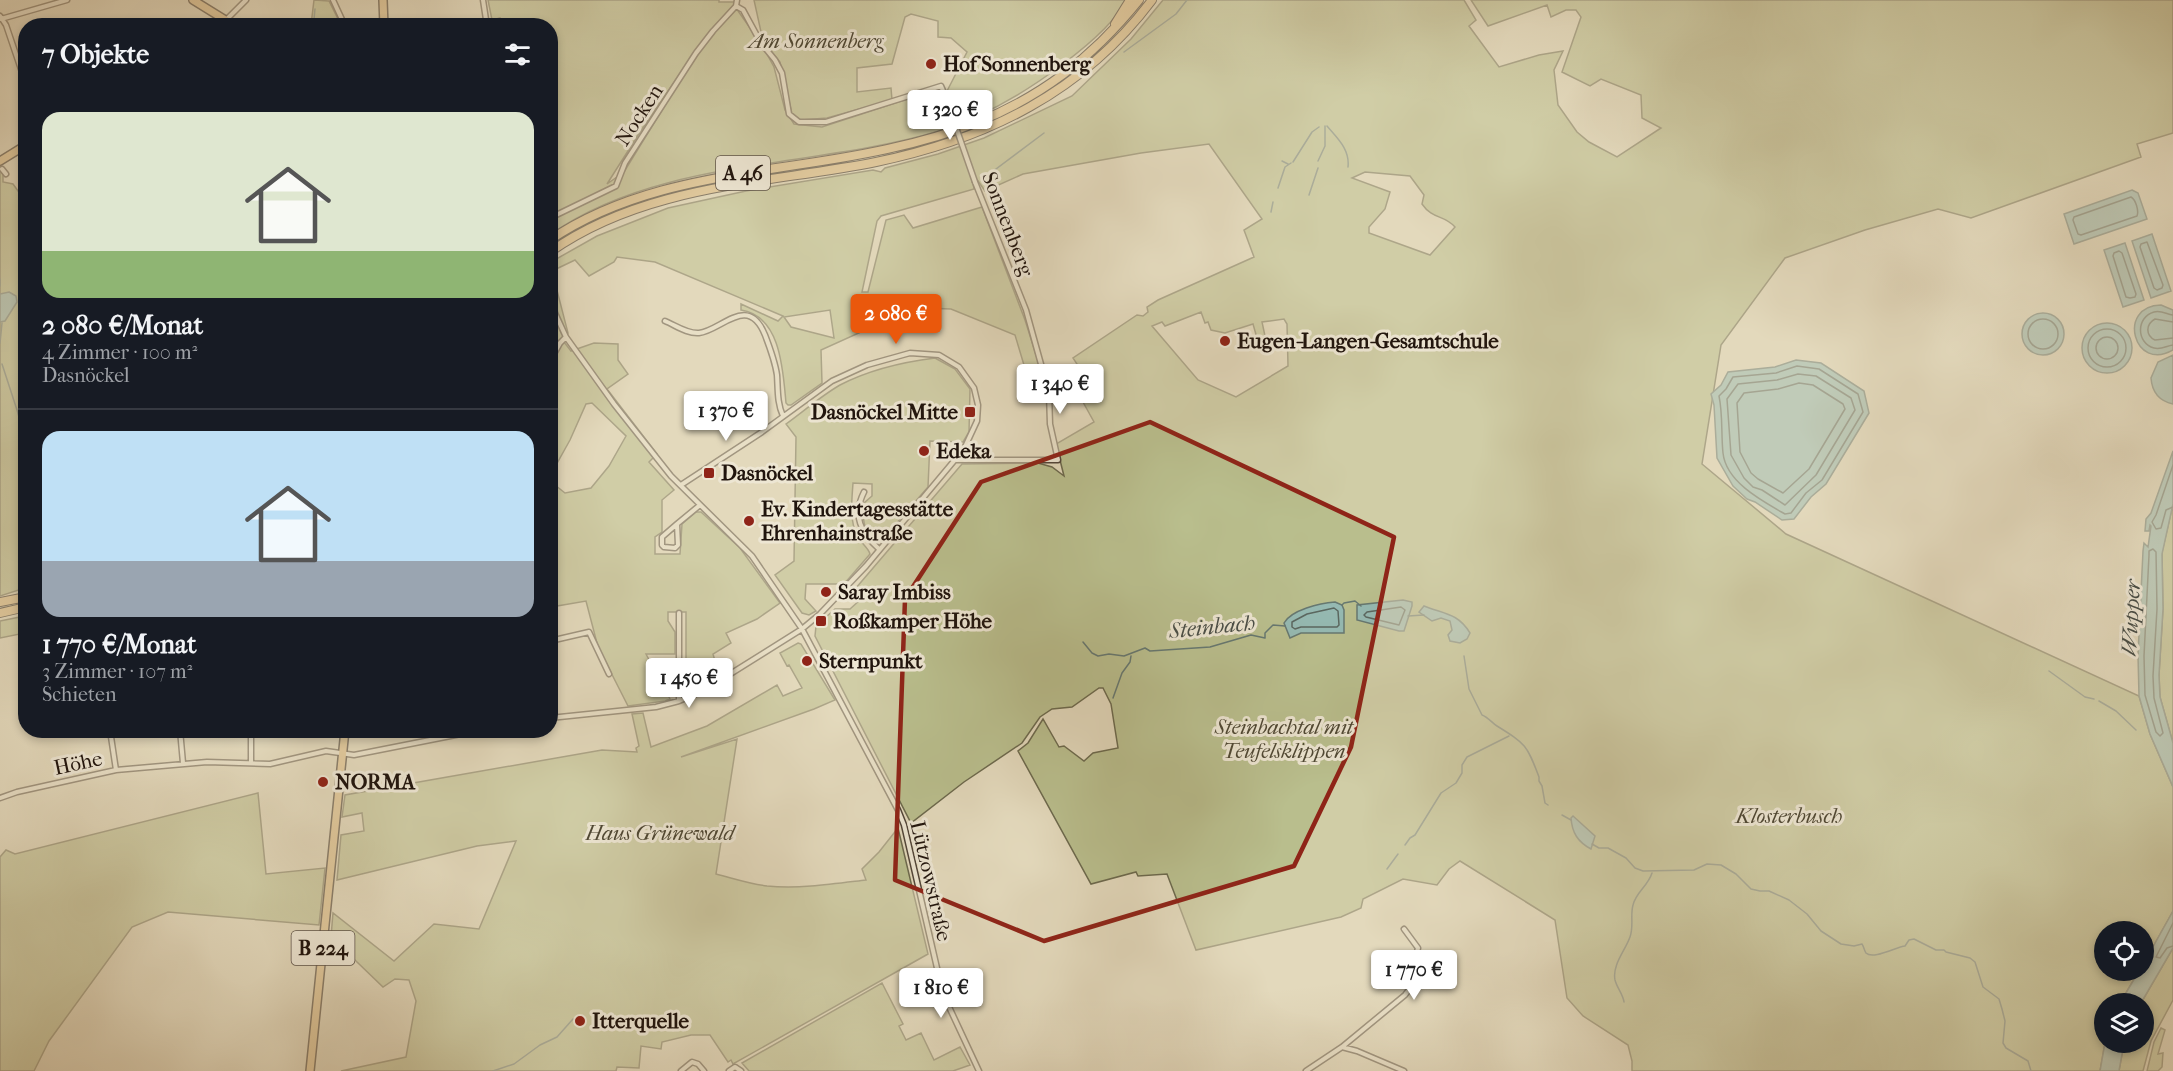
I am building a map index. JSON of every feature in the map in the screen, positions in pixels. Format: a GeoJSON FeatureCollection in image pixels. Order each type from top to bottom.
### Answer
{"type":"FeatureCollection","features":[{"type":"Feature","properties":{"kind":"highway"},"geometry":{"type":"LineString","coordinates":[[1108,35],[1130,0]]}},
{"type":"Feature","properties":{"kind":"highway","name":"A 46"},"geometry":{"type":"LineString","coordinates":[[558,236],[600,212],[656,192],[693,182],[882,151],[960,130],[1001,112],[1047,86],[1108,35],[1139,0]]}},
{"type":"Feature","properties":{"kind":"highway","name":"A 46"},"geometry":{"type":"LineString","coordinates":[[558,247],[605,221],[657,202],[737,184],[875,162],[971,136],[1022,113],[1078,75],[1111,46],[1152,1]]}},
{"type":"Feature","properties":{"kind":"highway"},"geometry":{"type":"LineString","coordinates":[[0,602],[18,599]]}},
{"type":"Feature","properties":{"kind":"highway"},"geometry":{"type":"LineString","coordinates":[[0,613],[18,609]]}},
{"type":"Feature","properties":{"kind":"main road"},"geometry":{"type":"LineString","coordinates":[[193,0],[223,18]]}},
{"type":"Feature","properties":{"kind":"main road"},"geometry":{"type":"LineString","coordinates":[[383,0],[384,18]]}},
{"type":"Feature","properties":{"kind":"main road"},"geometry":{"type":"LineString","coordinates":[[0,161],[18,150]]}},
{"type":"Feature","properties":{"kind":"main road","name":"B 224"},"geometry":{"type":"LineString","coordinates":[[310,1071],[344,738]]}},
{"type":"Feature","properties":{"kind":"street"},"geometry":{"type":"LineString","coordinates":[[43,0],[45,6]]}},
{"type":"Feature","properties":{"kind":"street"},"geometry":{"type":"LineString","coordinates":[[18,60],[6,25],[1,18],[67,0]]}},
{"type":"Feature","properties":{"kind":"street"},"geometry":{"type":"LineString","coordinates":[[228,18],[246,0]]}},
{"type":"Feature","properties":{"kind":"street"},"geometry":{"type":"LineString","coordinates":[[333,0],[341,18]]}},
{"type":"Feature","properties":{"kind":"street"},"geometry":{"type":"LineString","coordinates":[[483,0],[486,18]]}},
{"type":"Feature","properties":{"kind":"street"},"geometry":{"type":"LineString","coordinates":[[736,6],[737,0]]}},
{"type":"Feature","properties":{"kind":"street","name":"Sonnenberg"},"geometry":{"type":"LineString","coordinates":[[736,6],[743,10],[761,43],[775,60],[784,81],[789,114],[799,122],[826,122],[941,86],[975,182],[1026,310],[1049,393],[1050,424],[1058,460],[956,460]]}},
{"type":"Feature","properties":{"kind":"street","name":"Nocken"},"geometry":{"type":"LineString","coordinates":[[558,214],[616,186],[625,163],[696,53],[736,6]]}},
{"type":"Feature","properties":{"kind":"street"},"geometry":{"type":"LineString","coordinates":[[2,169],[6,174]]}},
{"type":"Feature","properties":{"kind":"street"},"geometry":{"type":"LineString","coordinates":[[664,321],[694,333],[705,332],[736,316],[748,317],[756,322],[765,334],[773,358],[779,407],[783,416]]}},
{"type":"Feature","properties":{"kind":"street","name":"Lützowstraße"},"geometry":{"type":"LineString","coordinates":[[558,320],[566,337],[658,461],[752,556],[802,629],[901,817],[943,994],[979,1071]]}},
{"type":"Feature","properties":{"kind":"street"},"geometry":{"type":"LineString","coordinates":[[558,348],[566,337]]}},
{"type":"Feature","properties":{"kind":"street"},"geometry":{"type":"LineString","coordinates":[[558,717],[647,709],[679,701],[703,691],[802,629],[844,590],[956,460],[975,427],[978,413],[977,396],[972,382],[965,373],[953,362],[939,355],[910,353],[867,365],[832,381],[681,485]]}},
{"type":"Feature","properties":{"kind":"street"},"geometry":{"type":"LineString","coordinates":[[864,492],[860,503],[861,529],[867,539],[879,549]]}},
{"type":"Feature","properties":{"kind":"street"},"geometry":{"type":"LineString","coordinates":[[677,524],[678,545],[675,548],[664,547],[662,537],[677,524],[700,505]]}},
{"type":"Feature","properties":{"kind":"street"},"geometry":{"type":"LineString","coordinates":[[679,613],[679,701]]}},
{"type":"Feature","properties":{"kind":"street"},"geometry":{"type":"LineString","coordinates":[[558,640],[589,632],[609,674]]}},
{"type":"Feature","properties":{"kind":"street"},"geometry":{"type":"LineString","coordinates":[[112,738],[116,770]]}},
{"type":"Feature","properties":{"kind":"street"},"geometry":{"type":"LineString","coordinates":[[181,738],[183,763]]}},
{"type":"Feature","properties":{"kind":"street"},"geometry":{"type":"LineString","coordinates":[[251,738],[251,764]]}},
{"type":"Feature","properties":{"kind":"street","name":"Höhe"},"geometry":{"type":"LineString","coordinates":[[0,798],[17,792],[116,770],[183,763],[279,763],[326,752],[358,754],[440,738]]}},
{"type":"Feature","properties":{"kind":"street"},"geometry":{"type":"LineString","coordinates":[[1306,1071],[1342,1047],[1411,987],[1418,948],[1404,929]]}},
{"type":"Feature","properties":{"kind":"street"},"geometry":{"type":"LineString","coordinates":[[1342,1047],[1404,1071]]}},
{"type":"Feature","properties":{"kind":"street"},"geometry":{"type":"LineString","coordinates":[[681,1071],[692,1062],[698,1064],[704,1071]]}},
{"type":"Feature","properties":{"kind":"street"},"geometry":{"type":"LineString","coordinates":[[729,1071],[735,1067],[741,1071]]}},
{"type":"Feature","properties":{"kind":"highlighted area"},"geometry":{"type":"Polygon","coordinates":[[[1150,422],[1394,537],[1351,747],[1294,866],[1044,941],[895,880],[905,599],[981,482],[1150,422]]]}},
{"type":"Feature","properties":{"kind":"green space"},"geometry":{"type":"Polygon","coordinates":[[[314,0],[329,1],[338,18],[312,18],[314,0]]]}},
{"type":"Feature","properties":{"kind":"green space","name":"Am Sonnenberg"},"geometry":{"type":"Polygon","coordinates":[[[488,0],[719,0],[719,2],[736,2],[697,49],[607,184],[624,172],[697,53],[736,8],[762,45],[774,67],[785,110],[794,124],[822,127],[929,92],[946,93],[967,52],[951,38],[938,37],[938,21],[911,14],[905,17],[892,64],[857,68],[857,92],[891,88],[892,100],[827,118],[801,120],[792,114],[780,62],[763,41],[754,0],[1126,0],[1107,27],[1063,64],[1004,103],[972,119],[939,131],[891,143],[689,178],[641,191],[594,209],[558,230],[558,18],[492,18],[488,0]]]}},
{"type":"Feature","properties":{"kind":"green space","name":"Klosterbusch"},"geometry":{"type":"Polygon","coordinates":[[[1163,0],[1464,0],[1476,20],[1469,26],[1499,67],[1539,55],[1563,51],[1554,70],[1558,105],[1577,132],[1589,142],[1617,157],[1661,128],[1642,118],[1641,95],[1601,79],[1590,86],[1562,72],[1581,17],[1576,10],[1566,10],[1551,17],[1547,5],[1488,26],[1471,0],[2173,0],[2173,133],[2137,144],[2141,157],[1971,218],[1938,209],[1865,230],[1785,258],[1721,345],[1702,464],[1786,534],[2139,696],[2150,734],[2173,787],[2173,911],[2154,945],[2154,921],[2094,921],[2094,981],[2133,981],[2126,993],[2094,993],[2094,1053],[2103,1053],[2100,1071],[1632,1071],[1628,1045],[1583,1016],[1567,998],[1555,920],[1460,861],[1449,869],[1437,885],[1403,879],[1363,899],[1361,908],[1341,917],[1196,950],[1167,874],[1138,876],[1136,872],[1091,884],[1018,751],[1028,743],[1043,719],[1059,747],[1064,746],[1084,761],[1093,753],[1118,748],[1111,704],[1103,688],[1099,688],[1072,707],[1052,709],[1040,717],[1022,743],[964,782],[911,823],[815,636],[816,626],[835,609],[850,609],[861,599],[850,595],[962,464],[1038,463],[1052,467],[1064,476],[1056,444],[1094,422],[1078,393],[1090,384],[1073,358],[1137,315],[1143,316],[1148,312],[1147,307],[1158,300],[1254,257],[1244,230],[1262,219],[1209,144],[1141,153],[1023,174],[985,191],[978,181],[973,183],[974,189],[881,216],[877,221],[862,292],[868,292],[886,220],[904,215],[913,228],[982,207],[1025,320],[1044,380],[1033,395],[1015,335],[951,309],[867,306],[861,332],[821,350],[822,383],[788,405],[781,361],[772,334],[754,314],[741,310],[741,304],[778,321],[783,316],[655,262],[617,257],[614,262],[589,276],[575,260],[558,268],[558,258],[597,236],[668,208],[746,191],[873,170],[881,172],[885,168],[938,154],[984,138],[1072,96],[1131,39],[1163,0]],[[1365,172],[1352,178],[1390,192],[1385,209],[1369,227],[1369,233],[1430,255],[1455,227],[1426,209],[1422,204],[1424,195],[1410,176],[1365,172]],[[830,310],[784,317],[791,327],[834,338],[830,310]],[[1201,312],[1165,326],[1162,322],[1152,326],[1198,380],[1236,397],[1288,366],[1287,324],[1284,319],[1262,322],[1265,336],[1257,338],[1253,324],[1225,333],[1211,330],[1208,322],[1205,323],[1201,312]]]}},
{"type":"Feature","properties":{"kind":"green space"},"geometry":{"type":"Polygon","coordinates":[[[0,169],[3,182],[13,184],[18,191],[18,590],[0,596],[0,169]]]}},
{"type":"Feature","properties":{"kind":"green space","name":"Klosterbusch"},"geometry":{"type":"Polygon","coordinates":[[[558,294],[568,333],[558,344],[558,294]]]}},
{"type":"Feature","properties":{"kind":"green space"},"geometry":{"type":"Polygon","coordinates":[[[564,342],[571,351],[594,343],[618,344],[618,360],[628,374],[607,389],[657,454],[649,462],[674,490],[662,500],[662,532],[655,537],[655,554],[680,554],[682,524],[696,512],[701,512],[740,548],[780,603],[757,619],[726,633],[731,643],[713,654],[718,672],[691,687],[686,686],[686,612],[668,612],[668,621],[675,632],[675,654],[646,654],[670,699],[665,701],[628,706],[598,647],[586,601],[558,606],[558,487],[565,493],[591,488],[609,466],[626,436],[592,403],[586,404],[558,461],[558,350],[564,342]]]}},
{"type":"Feature","properties":{"kind":"green space"},"geometry":{"type":"Polygon","coordinates":[[[935,358],[955,369],[970,389],[969,432],[963,442],[930,441],[928,487],[881,541],[876,541],[868,533],[863,519],[864,503],[872,496],[872,484],[853,483],[854,529],[870,554],[844,584],[806,584],[805,599],[816,611],[809,615],[802,613],[775,575],[794,561],[796,437],[786,424],[826,394],[851,380],[886,367],[935,358]]]}},
{"type":"Feature","properties":{"kind":"green space"},"geometry":{"type":"Polygon","coordinates":[[[2173,504],[2173,743],[2160,697],[2159,675],[2163,609],[2162,552],[2173,504]]]}},
{"type":"Feature","properties":{"kind":"green space"},"geometry":{"type":"Polygon","coordinates":[[[18,617],[18,634],[0,638],[0,621],[18,617]]]}},
{"type":"Feature","properties":{"kind":"green space","name":"Haus Grünewald"},"geometry":{"type":"Polygon","coordinates":[[[798,643],[801,644],[835,700],[681,757],[737,739],[716,874],[754,884],[779,887],[816,886],[866,880],[862,869],[898,828],[928,954],[733,1064],[731,1060],[728,1062],[710,1035],[691,1035],[662,1042],[661,1049],[641,1046],[639,1068],[617,1067],[616,1071],[341,1071],[406,1057],[416,1001],[409,980],[395,979],[383,987],[331,937],[333,913],[394,961],[434,924],[479,929],[516,841],[477,846],[337,880],[341,835],[364,831],[362,813],[342,817],[345,795],[602,750],[637,752],[636,748],[639,746],[632,714],[643,713],[651,747],[707,726],[777,685],[783,696],[802,688],[780,653],[798,643]]]}},
{"type":"Feature","properties":{"kind":"green space"},"geometry":{"type":"Polygon","coordinates":[[[258,793],[266,874],[325,868],[319,925],[168,912],[132,927],[49,1041],[34,1071],[0,1071],[0,857],[6,850],[15,854],[258,793]]]}},
{"type":"Feature","properties":{"kind":"green space"},"geometry":{"type":"Polygon","coordinates":[[[2173,948],[2173,1000],[2154,1035],[2154,993],[2147,993],[2173,948]]]}},
{"type":"Feature","properties":{"kind":"green space"},"geometry":{"type":"Polygon","coordinates":[[[882,983],[903,1024],[899,1026],[906,1040],[921,1033],[934,1060],[960,1047],[970,1065],[953,1071],[749,1071],[742,1063],[882,983]]]}},
{"type":"Feature","properties":{"kind":"green space"},"geometry":{"type":"Polygon","coordinates":[[[2161,1028],[2165,1030],[2158,1054],[2163,1053],[2162,1067],[2158,1071],[2147,1071],[2151,1053],[2154,1053],[2154,1042],[2161,1028]]]}},
{"type":"Feature","properties":{"kind":"green space"},"geometry":{"type":"Polygon","coordinates":[[[2122,1053],[2148,1053],[2143,1071],[2119,1071],[2122,1053]]]}},
{"type":"Feature","properties":{"kind":"water"},"geometry":{"type":"Polygon","coordinates":[[[2132,190],[2138,193],[2147,219],[2074,244],[2064,214],[2132,190]]]}},
{"type":"Feature","properties":{"kind":"water"},"geometry":{"type":"Polygon","coordinates":[[[2152,234],[2171,291],[2151,298],[2132,241],[2152,234]]]}},
{"type":"Feature","properties":{"kind":"water"},"geometry":{"type":"Polygon","coordinates":[[[2125,243],[2144,300],[2123,307],[2104,250],[2125,243]]]}},
{"type":"Feature","properties":{"kind":"water"},"geometry":{"type":"Polygon","coordinates":[[[9,292],[16,296],[17,302],[5,321],[0,322],[0,294],[9,292]]]}},
{"type":"Feature","properties":{"kind":"water"},"geometry":{"type":"Polygon","coordinates":[[[2161,305],[2173,310],[2173,350],[2159,355],[2148,353],[2140,346],[2135,326],[2138,316],[2147,308],[2161,305]]]}},
{"type":"Feature","properties":{"kind":"water"},"geometry":{"type":"Polygon","coordinates":[[[2043,313],[2058,319],[2064,334],[2058,349],[2043,355],[2028,349],[2022,334],[2028,319],[2043,313]]]}},
{"type":"Feature","properties":{"kind":"water"},"geometry":{"type":"Polygon","coordinates":[[[2107,323],[2121,327],[2128,334],[2132,348],[2128,362],[2121,369],[2107,373],[2093,369],[2086,362],[2082,348],[2086,334],[2093,327],[2107,323]]]}},
{"type":"Feature","properties":{"kind":"water"},"geometry":{"type":"Polygon","coordinates":[[[2173,355],[2173,404],[2157,395],[2151,378],[2158,362],[2173,355]]]}},
{"type":"Feature","properties":{"kind":"water"},"geometry":{"type":"Polygon","coordinates":[[[1796,360],[1821,363],[1864,391],[1869,413],[1826,484],[1811,497],[1794,519],[1782,520],[1747,499],[1733,486],[1717,458],[1714,405],[1711,394],[1721,385],[1728,372],[1775,367],[1796,360]]]}},
{"type":"Feature","properties":{"kind":"water"},"geometry":{"type":"Polygon","coordinates":[[[2173,451],[2173,504],[2162,554],[2163,609],[2159,675],[2160,697],[2173,743],[2173,787],[2150,734],[2139,696],[2138,655],[2143,551],[2144,543],[2148,547],[2151,526],[2149,531],[2145,531],[2146,519],[2151,513],[2173,451]]]}},
{"type":"Feature","properties":{"kind":"water"},"geometry":{"type":"Polygon","coordinates":[[[1403,600],[1412,602],[1404,631],[1357,620],[1357,605],[1403,600]]]}},
{"type":"Feature","properties":{"kind":"water"},"geometry":{"type":"Polygon","coordinates":[[[1335,602],[1342,605],[1344,610],[1344,633],[1301,633],[1290,638],[1284,623],[1293,614],[1306,608],[1335,602]]]}},
{"type":"Feature","properties":{"kind":"water"},"geometry":{"type":"Polygon","coordinates":[[[1424,606],[1461,621],[1470,633],[1467,639],[1460,643],[1450,641],[1448,635],[1452,630],[1450,621],[1441,618],[1432,621],[1419,612],[1424,606]]]}},
{"type":"Feature","properties":{"kind":"water"},"geometry":{"type":"Polygon","coordinates":[[[1573,816],[1595,836],[1591,849],[1574,833],[1571,818],[1573,816]]]}},
{"type":"Feature","properties":{"kind":"water"},"geometry":{"type":"Polygon","coordinates":[[[2173,911],[2173,948],[2154,981],[2154,945],[2173,911]]]}},
{"type":"Feature","properties":{"kind":"water"},"geometry":{"type":"Polygon","coordinates":[[[2133,981],[2154,981],[2147,993],[2126,993],[2133,981]]]}},
{"type":"Feature","properties":{"kind":"water"},"geometry":{"type":"Polygon","coordinates":[[[2103,1053],[2122,1053],[2119,1071],[2100,1071],[2103,1053]]]}},
{"type":"Feature","properties":{"kind":"waterway"},"geometry":{"type":"LineString","coordinates":[[1124,52],[1176,14],[1187,0]]}},
{"type":"Feature","properties":{"kind":"waterway"},"geometry":{"type":"LineString","coordinates":[[314,18],[315,9]]}},
{"type":"Feature","properties":{"kind":"waterway"},"geometry":{"type":"LineString","coordinates":[[1318,161],[1325,146],[1325,126]]}},
{"type":"Feature","properties":{"kind":"waterway"},"geometry":{"type":"LineString","coordinates":[[1327,126],[1345,149],[1348,167]]}},
{"type":"Feature","properties":{"kind":"waterway"},"geometry":{"type":"LineString","coordinates":[[1293,162],[1312,132],[1319,127]]}},
{"type":"Feature","properties":{"kind":"waterway"},"geometry":{"type":"LineString","coordinates":[[984,178],[1044,133]]}},
{"type":"Feature","properties":{"kind":"waterway"},"geometry":{"type":"LineString","coordinates":[[1282,161],[1288,164]]}},
{"type":"Feature","properties":{"kind":"waterway"},"geometry":{"type":"LineString","coordinates":[[1278,188],[1285,167],[1291,163]]}},
{"type":"Feature","properties":{"kind":"waterway"},"geometry":{"type":"LineString","coordinates":[[1309,195],[1318,168]]}},
{"type":"Feature","properties":{"kind":"waterway"},"geometry":{"type":"LineString","coordinates":[[1271,212],[1273,202]]}},
{"type":"Feature","properties":{"kind":"waterway"},"geometry":{"type":"LineString","coordinates":[[0,279],[0,286]]}},
{"type":"Feature","properties":{"kind":"waterway"},"geometry":{"type":"LineString","coordinates":[[0,343],[2,323]]}},
{"type":"Feature","properties":{"kind":"waterway"},"geometry":{"type":"LineString","coordinates":[[2,364],[18,413]]}},
{"type":"Feature","properties":{"kind":"waterway","name":"Steinbach"},"geometry":{"type":"LineString","coordinates":[[1342,605],[1355,601],[1361,606]]}},
{"type":"Feature","properties":{"kind":"waterway","name":"Steinbach"},"geometry":{"type":"LineString","coordinates":[[1408,616],[1424,615]]}},
{"type":"Feature","properties":{"kind":"waterway","name":"Steinbach"},"geometry":{"type":"LineString","coordinates":[[1083,642],[1092,653],[1098,656],[1109,654],[1124,656],[1145,648],[1150,651],[1210,647],[1251,635],[1265,638],[1265,633],[1273,625],[1285,626]]}},
{"type":"Feature","properties":{"kind":"waterway"},"geometry":{"type":"LineString","coordinates":[[1113,698],[1131,656]]}},
{"type":"Feature","properties":{"kind":"waterway","name":"Steinbach"},"geometry":{"type":"LineString","coordinates":[[1464,656],[1469,689],[1482,715],[1524,746],[1535,766],[1545,803],[1548,805]]}},
{"type":"Feature","properties":{"kind":"waterway"},"geometry":{"type":"LineString","coordinates":[[2049,671],[2085,697],[2094,699]]}},
{"type":"Feature","properties":{"kind":"waterway"},"geometry":{"type":"LineString","coordinates":[[2099,701],[2116,711],[2136,730]]}},
{"type":"Feature","properties":{"kind":"waterway"},"geometry":{"type":"LineString","coordinates":[[1405,845],[1415,835],[1441,793],[1456,783],[1467,757],[1509,736]]}},
{"type":"Feature","properties":{"kind":"waterway","name":"Steinbach"},"geometry":{"type":"LineString","coordinates":[[1562,815],[1571,820]]}},
{"type":"Feature","properties":{"kind":"waterway","name":"Steinbach"},"geometry":{"type":"LineString","coordinates":[[1592,844],[1599,848],[1608,848],[1626,858],[1635,868],[1643,871],[1694,870],[1707,864],[1721,865],[1736,874],[1751,889],[1769,891],[1789,900],[1807,914],[1821,931],[1841,944],[1854,946],[1862,944],[1869,955],[1905,946],[1909,940],[1914,939],[1936,950],[1944,950],[1970,958],[1975,962],[1983,987],[1999,999],[2005,1021],[2003,1043],[2006,1048],[2028,1061],[2031,1071]]}},
{"type":"Feature","properties":{"kind":"waterway"},"geometry":{"type":"LineString","coordinates":[[1387,869],[1398,854]]}},
{"type":"Feature","properties":{"kind":"waterway"},"geometry":{"type":"LineString","coordinates":[[1624,1002],[1615,980],[1615,969],[1631,933],[1632,909],[1635,900],[1652,873]]}},
{"type":"Feature","properties":{"kind":"waterway"},"geometry":{"type":"LineString","coordinates":[[493,1071],[514,1064],[540,1045],[557,1037],[573,1019],[580,1021]]}},
{"type":"Feature","properties":{"kind":"place","name":"Hof Sonnenberg"},"geometry":{"type":"Point","coordinates":[931,64]}},
{"type":"Feature","properties":{"kind":"place","name":"Eugen-Langen-Gesamtschule"},"geometry":{"type":"Point","coordinates":[1225,341]}},
{"type":"Feature","properties":{"kind":"place","name":"Dasnöckel Mitte"},"geometry":{"type":"Point","coordinates":[970,412]}},
{"type":"Feature","properties":{"kind":"place","name":"Edeka"},"geometry":{"type":"Point","coordinates":[924,451]}},
{"type":"Feature","properties":{"kind":"place","name":"Dasnöckel"},"geometry":{"type":"Point","coordinates":[709,473]}},
{"type":"Feature","properties":{"kind":"place","name":"Ev. Kindertagesstätte Ehrenhainstraße"},"geometry":{"type":"Point","coordinates":[749,521]}},
{"type":"Feature","properties":{"kind":"place","name":"Saray Imbiss"},"geometry":{"type":"Point","coordinates":[826,592]}},
{"type":"Feature","properties":{"kind":"place","name":"Roßkamper Höhe"},"geometry":{"type":"Point","coordinates":[821,621]}},
{"type":"Feature","properties":{"kind":"place","name":"Sternpunkt"},"geometry":{"type":"Point","coordinates":[807,661]}},
{"type":"Feature","properties":{"kind":"place","name":"NORMA"},"geometry":{"type":"Point","coordinates":[323,782]}},
{"type":"Feature","properties":{"kind":"place","name":"Itterquelle"},"geometry":{"type":"Point","coordinates":[580,1021]}},
{"type":"Feature","properties":{"kind":"water label","name":"Wupper"},"geometry":{"type":"Point","coordinates":[2131,618]}},
{"type":"Feature","properties":{"kind":"park label","name":"Steinbachtal mit Teufelsklippen"},"geometry":{"type":"Point","coordinates":[1284,739]}}]}
